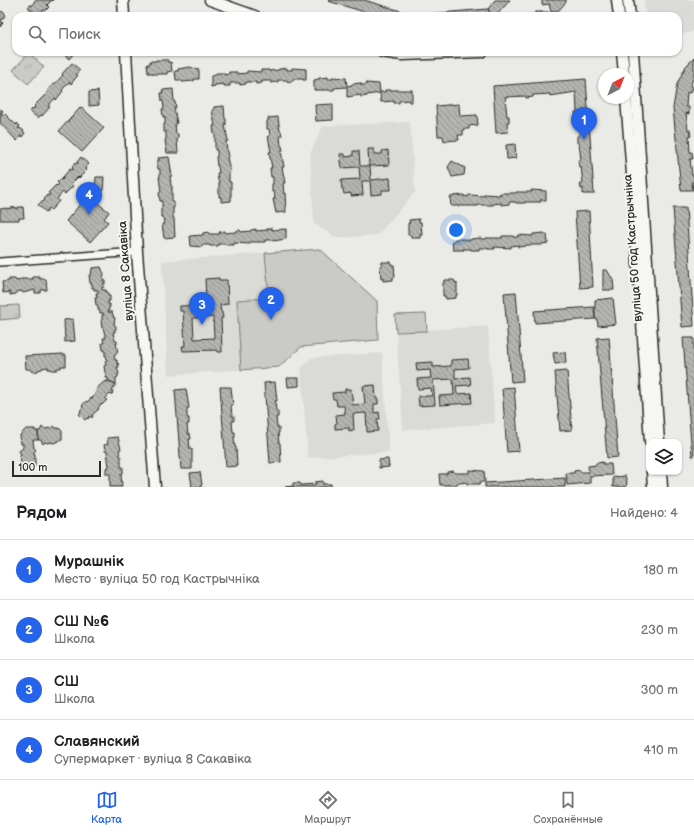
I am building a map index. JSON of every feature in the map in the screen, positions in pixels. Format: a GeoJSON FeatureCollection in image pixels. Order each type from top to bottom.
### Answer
{"type":"FeatureCollection","features":[{"type":"Feature","properties":{"kind":"main road"},"geometry":{"type":"LineString","coordinates":[[123,0],[124,12]]}},
{"type":"Feature","properties":{"kind":"main road"},"geometry":{"type":"LineString","coordinates":[[210,0],[244,12]]}},
{"type":"Feature","properties":{"kind":"main road"},"geometry":{"type":"LineString","coordinates":[[617,0],[618,12]]}},
{"type":"Feature","properties":{"kind":"main road"},"geometry":{"type":"LineString","coordinates":[[628,0],[630,12]]}},
{"type":"Feature","properties":{"kind":"main road","name":"вуліца 8 Сакавіка"},"geometry":{"type":"LineString","coordinates":[[126,56],[137,252],[155,487]]}},
{"type":"Feature","properties":{"kind":"main road"},"geometry":{"type":"LineString","coordinates":[[622,56],[623,68]]}},
{"type":"Feature","properties":{"kind":"main road","name":"вуліца 50 год Кастрычніка"},"geometry":{"type":"LineString","coordinates":[[633,56],[659,439]]}},
{"type":"Feature","properties":{"kind":"main road","name":"вуліца 50 год Кастрычніка"},"geometry":{"type":"LineString","coordinates":[[626,104],[650,439]]}},
{"type":"Feature","properties":{"kind":"main road"},"geometry":{"type":"LineString","coordinates":[[652,475],[653,487]]}},
{"type":"Feature","properties":{"kind":"main road"},"geometry":{"type":"LineString","coordinates":[[661,475],[662,487]]}},
{"type":"Feature","properties":{"kind":"street"},"geometry":{"type":"LineString","coordinates":[[0,262],[137,252]]}},
{"type":"Feature","properties":{"kind":"shaded area"},"geometry":{"type":"Polygon","coordinates":[[[644,0],[694,0],[694,30],[690,33],[682,34],[682,12],[645,12],[644,0]]]}},
{"type":"Feature","properties":{"kind":"shaded area"},"geometry":{"type":"Polygon","coordinates":[[[410,122],[415,192],[378,235],[337,238],[314,224],[310,154],[323,126],[410,122]]]}},
{"type":"Feature","properties":{"kind":"shaded area"},"geometry":{"type":"Polygon","coordinates":[[[320,249],[377,301],[378,340],[301,347],[279,367],[168,375],[162,261],[320,249]]]}},
{"type":"Feature","properties":{"kind":"shaded area"},"geometry":{"type":"Polygon","coordinates":[[[488,326],[495,423],[403,430],[396,332],[488,326]]]}},
{"type":"Feature","properties":{"kind":"shaded area"},"geometry":{"type":"Polygon","coordinates":[[[382,353],[389,452],[308,458],[301,369],[311,358],[382,353]]]}},
{"type":"Feature","properties":{"kind":"green space"},"geometry":{"type":"Polygon","coordinates":[[[26,56],[32,56],[44,67],[28,84],[13,70],[26,56]]]}},
{"type":"Feature","properties":{"kind":"green space"},"geometry":{"type":"Polygon","coordinates":[[[320,249],[377,301],[378,340],[301,347],[279,367],[241,370],[237,300],[269,298],[265,253],[320,249]]]}},
{"type":"Feature","properties":{"kind":"green space"},"geometry":{"type":"Polygon","coordinates":[[[19,305],[20,318],[0,320],[0,306],[19,305]]]}},
{"type":"Feature","properties":{"kind":"green space"},"geometry":{"type":"Polygon","coordinates":[[[426,314],[427,331],[396,332],[395,315],[426,314]]]}},
{"type":"Feature","properties":{"kind":"building"},"geometry":{"type":"Polygon","coordinates":[[[35,0],[52,0],[47,5],[49,7],[45,11],[34,12],[28,7],[30,5],[32,6],[35,0]]]}},
{"type":"Feature","properties":{"kind":"building"},"geometry":{"type":"Polygon","coordinates":[[[364,0],[401,11],[365,12],[328,1],[364,0]]]}},
{"type":"Feature","properties":{"kind":"building"},"geometry":{"type":"Polygon","coordinates":[[[495,0],[510,0],[500,12],[489,12],[488,9],[495,0]]]}},
{"type":"Feature","properties":{"kind":"building"},"geometry":{"type":"Polygon","coordinates":[[[542,0],[566,0],[566,2],[559,10],[551,12],[549,4],[542,5],[542,0]]]}},
{"type":"Feature","properties":{"kind":"building"},"geometry":{"type":"Polygon","coordinates":[[[488,9],[489,12],[452,12],[488,9]]]}},
{"type":"Feature","properties":{"kind":"building"},"geometry":{"type":"Polygon","coordinates":[[[2,11],[6,15],[1,21],[3,23],[0,27],[0,13],[2,11]]]}},
{"type":"Feature","properties":{"kind":"building"},"geometry":{"type":"Polygon","coordinates":[[[694,58],[694,77],[690,86],[692,87],[690,93],[687,92],[686,107],[689,107],[689,114],[686,113],[688,130],[690,130],[691,136],[689,136],[690,152],[692,152],[693,159],[690,159],[694,182],[692,182],[693,190],[681,190],[673,108],[677,84],[686,66],[694,58]]]}},
{"type":"Feature","properties":{"kind":"building"},"geometry":{"type":"Polygon","coordinates":[[[168,60],[168,63],[171,62],[172,71],[167,72],[167,74],[148,73],[147,64],[150,64],[150,61],[168,60]]]}},
{"type":"Feature","properties":{"kind":"building"},"geometry":{"type":"Polygon","coordinates":[[[72,63],[80,70],[76,74],[78,75],[71,84],[69,82],[56,100],[55,98],[48,106],[50,107],[42,116],[41,115],[38,118],[30,112],[72,63]]]}},
{"type":"Feature","properties":{"kind":"building"},"geometry":{"type":"Polygon","coordinates":[[[190,67],[199,70],[199,79],[182,82],[181,80],[176,80],[175,71],[190,67]]]}},
{"type":"Feature","properties":{"kind":"building"},"geometry":{"type":"Polygon","coordinates":[[[287,68],[287,70],[292,70],[292,68],[306,69],[306,80],[293,79],[293,81],[288,82],[287,80],[278,80],[278,82],[271,83],[271,81],[262,81],[262,83],[256,84],[256,82],[246,82],[246,84],[240,85],[240,83],[230,83],[230,86],[224,86],[224,84],[211,87],[211,76],[216,75],[216,73],[224,73],[224,75],[229,74],[229,72],[237,72],[238,74],[247,73],[247,71],[261,72],[261,70],[269,71],[287,68]]]}},
{"type":"Feature","properties":{"kind":"building"},"geometry":{"type":"Polygon","coordinates":[[[328,77],[328,79],[332,79],[332,77],[346,78],[347,86],[361,83],[361,85],[366,85],[366,83],[379,84],[380,92],[385,92],[385,90],[412,90],[412,102],[409,102],[409,100],[399,101],[399,103],[394,103],[394,101],[381,102],[380,93],[361,97],[361,95],[347,97],[347,87],[334,88],[334,90],[314,90],[314,80],[328,77]]]}},
{"type":"Feature","properties":{"kind":"building"},"geometry":{"type":"Polygon","coordinates":[[[586,79],[594,194],[583,194],[583,188],[581,189],[580,184],[583,184],[581,166],[579,167],[578,160],[581,160],[579,143],[577,143],[577,136],[579,136],[578,119],[576,119],[575,112],[577,112],[576,92],[550,96],[550,94],[533,95],[533,97],[526,98],[526,96],[505,97],[507,116],[509,116],[509,122],[507,122],[508,132],[496,133],[493,86],[586,79]]]}},
{"type":"Feature","properties":{"kind":"building"},"geometry":{"type":"Polygon","coordinates":[[[173,89],[176,108],[174,108],[177,123],[175,124],[176,134],[178,134],[178,153],[167,153],[165,140],[166,132],[164,132],[165,117],[163,117],[162,109],[164,109],[161,93],[163,93],[162,90],[173,89]]]}},
{"type":"Feature","properties":{"kind":"building"},"geometry":{"type":"Polygon","coordinates":[[[98,91],[99,105],[89,106],[89,92],[98,91]]]}},
{"type":"Feature","properties":{"kind":"building"},"geometry":{"type":"Polygon","coordinates":[[[333,104],[333,120],[316,121],[315,105],[333,104]]]}},
{"type":"Feature","properties":{"kind":"building"},"geometry":{"type":"Polygon","coordinates":[[[459,104],[460,116],[477,115],[478,125],[469,126],[469,129],[463,129],[463,135],[458,135],[459,140],[444,141],[443,136],[438,136],[436,106],[459,104]]]}},
{"type":"Feature","properties":{"kind":"building"},"geometry":{"type":"Polygon","coordinates":[[[224,106],[228,141],[226,141],[229,157],[227,157],[230,172],[229,182],[231,182],[231,201],[221,202],[221,197],[219,197],[219,181],[217,173],[219,173],[216,157],[217,150],[215,150],[215,134],[213,126],[215,126],[212,110],[214,110],[214,107],[224,106]]]}},
{"type":"Feature","properties":{"kind":"building"},"geometry":{"type":"Polygon","coordinates":[[[81,107],[104,128],[82,152],[59,131],[81,107]]]}},
{"type":"Feature","properties":{"kind":"building"},"geometry":{"type":"Polygon","coordinates":[[[1,109],[3,111],[1,113],[3,115],[4,113],[16,125],[17,123],[20,126],[18,128],[25,133],[22,137],[21,135],[17,141],[0,123],[1,109]]]}},
{"type":"Feature","properties":{"kind":"building"},"geometry":{"type":"Polygon","coordinates":[[[278,117],[282,136],[280,136],[283,151],[281,151],[284,167],[282,167],[285,183],[283,183],[286,212],[276,213],[273,199],[275,199],[274,192],[272,192],[273,177],[271,177],[270,168],[272,168],[268,136],[270,136],[269,129],[267,129],[267,121],[268,118],[278,117]]]}},
{"type":"Feature","properties":{"kind":"building"},"geometry":{"type":"Polygon","coordinates":[[[515,144],[516,158],[507,159],[506,145],[515,144]]]}},
{"type":"Feature","properties":{"kind":"building"},"geometry":{"type":"Polygon","coordinates":[[[368,149],[374,149],[374,154],[382,154],[382,151],[388,150],[389,165],[370,166],[371,180],[390,178],[391,190],[382,190],[382,194],[371,195],[370,181],[362,181],[363,195],[351,196],[351,193],[344,194],[341,180],[360,179],[359,167],[342,168],[340,154],[345,154],[345,157],[353,156],[353,151],[359,151],[360,166],[369,166],[368,149]]]}},
{"type":"Feature","properties":{"kind":"building"},"geometry":{"type":"Polygon","coordinates":[[[81,157],[89,164],[85,168],[87,170],[71,184],[73,186],[65,194],[63,192],[57,199],[59,201],[51,210],[49,208],[46,212],[38,205],[45,200],[44,199],[47,195],[50,195],[48,193],[59,184],[57,182],[63,179],[62,178],[70,169],[72,170],[72,167],[75,163],[78,163],[77,162],[81,157]]]}},
{"type":"Feature","properties":{"kind":"building"},"geometry":{"type":"Polygon","coordinates":[[[169,157],[172,176],[170,176],[172,186],[172,202],[174,202],[173,218],[175,237],[164,238],[162,224],[164,224],[163,217],[161,217],[162,201],[160,201],[159,192],[161,192],[159,177],[160,169],[158,169],[157,161],[159,161],[158,158],[169,157]]]}},
{"type":"Feature","properties":{"kind":"building"},"geometry":{"type":"Polygon","coordinates":[[[452,161],[465,168],[464,175],[452,177],[448,167],[452,161]]]}},
{"type":"Feature","properties":{"kind":"building"},"geometry":{"type":"Polygon","coordinates":[[[96,177],[104,177],[103,191],[95,191],[96,177]]]}},
{"type":"Feature","properties":{"kind":"building"},"geometry":{"type":"Polygon","coordinates":[[[531,190],[546,191],[546,200],[540,200],[541,202],[525,203],[509,202],[509,204],[501,205],[501,203],[478,206],[451,206],[450,197],[453,196],[485,196],[484,194],[500,195],[500,193],[532,192],[531,190]]]}},
{"type":"Feature","properties":{"kind":"building"},"geometry":{"type":"Polygon","coordinates":[[[88,195],[109,212],[104,219],[108,222],[90,242],[66,221],[88,195]]]}},
{"type":"Feature","properties":{"kind":"building"},"geometry":{"type":"Polygon","coordinates":[[[16,207],[16,209],[18,209],[18,207],[23,207],[24,218],[19,218],[19,220],[0,220],[0,209],[16,207]]]}},
{"type":"Feature","properties":{"kind":"building"},"geometry":{"type":"Polygon","coordinates":[[[673,208],[686,208],[694,326],[682,327],[673,208]]]}},
{"type":"Feature","properties":{"kind":"building"},"geometry":{"type":"Polygon","coordinates":[[[589,211],[593,287],[580,288],[575,212],[589,211]]]}},
{"type":"Feature","properties":{"kind":"building"},"geometry":{"type":"Polygon","coordinates":[[[419,219],[419,222],[421,222],[422,235],[420,235],[420,238],[411,238],[411,235],[408,235],[409,220],[419,219]]]}},
{"type":"Feature","properties":{"kind":"building"},"geometry":{"type":"Polygon","coordinates":[[[272,228],[272,230],[286,229],[286,239],[273,241],[265,240],[265,242],[249,242],[250,244],[234,243],[234,245],[218,244],[218,246],[191,246],[190,236],[203,235],[203,233],[208,232],[209,234],[220,234],[219,232],[225,231],[225,233],[240,230],[241,232],[256,229],[256,231],[267,230],[272,228]]]}},
{"type":"Feature","properties":{"kind":"building"},"geometry":{"type":"Polygon","coordinates":[[[533,234],[547,234],[548,243],[542,245],[526,245],[518,247],[518,245],[511,246],[511,248],[494,247],[495,249],[479,248],[479,250],[453,250],[452,241],[455,241],[455,239],[471,240],[481,238],[502,238],[502,236],[533,236],[533,234]]]}},
{"type":"Feature","properties":{"kind":"building"},"geometry":{"type":"Polygon","coordinates":[[[382,262],[391,262],[392,265],[394,265],[395,277],[393,277],[393,280],[383,281],[383,278],[381,279],[380,266],[382,266],[382,262]]]}},
{"type":"Feature","properties":{"kind":"building"},"geometry":{"type":"Polygon","coordinates":[[[101,267],[104,273],[103,281],[105,281],[102,290],[106,290],[106,292],[108,292],[108,296],[110,296],[110,301],[108,301],[108,304],[110,304],[110,307],[108,312],[112,312],[115,318],[114,325],[116,326],[116,329],[115,332],[113,332],[115,341],[117,341],[116,344],[118,352],[114,355],[119,367],[117,367],[119,374],[116,378],[116,384],[108,381],[108,378],[106,378],[104,366],[106,365],[105,361],[107,360],[102,343],[104,343],[103,338],[106,338],[101,321],[102,315],[104,315],[103,313],[100,313],[98,310],[98,305],[96,305],[95,298],[97,298],[96,293],[98,293],[98,290],[94,290],[94,288],[92,288],[92,283],[90,283],[89,275],[91,275],[92,268],[101,267]]]}},
{"type":"Feature","properties":{"kind":"building"},"geometry":{"type":"Polygon","coordinates":[[[603,270],[607,270],[613,280],[614,290],[603,290],[603,270]]]}},
{"type":"Feature","properties":{"kind":"building"},"geometry":{"type":"Polygon","coordinates":[[[33,277],[46,279],[47,290],[41,290],[41,293],[35,293],[35,290],[23,293],[22,291],[16,292],[16,294],[10,295],[10,292],[3,293],[2,282],[9,281],[9,279],[15,279],[16,281],[21,279],[33,279],[33,277]]]}},
{"type":"Feature","properties":{"kind":"building"},"geometry":{"type":"Polygon","coordinates":[[[219,278],[219,280],[227,280],[228,304],[220,305],[223,318],[221,318],[222,352],[217,352],[217,350],[183,351],[182,346],[185,346],[183,311],[180,311],[180,306],[208,305],[208,300],[206,300],[205,279],[219,278]],[[213,317],[193,318],[194,339],[214,338],[213,317]]]}},
{"type":"Feature","properties":{"kind":"building"},"geometry":{"type":"Polygon","coordinates":[[[444,280],[454,280],[455,283],[457,282],[456,298],[446,299],[445,296],[443,296],[444,280]]]}},
{"type":"Feature","properties":{"kind":"building"},"geometry":{"type":"Polygon","coordinates":[[[516,292],[523,381],[511,382],[504,293],[516,292]]]}},
{"type":"Feature","properties":{"kind":"building"},"geometry":{"type":"Polygon","coordinates":[[[613,298],[616,324],[598,326],[597,319],[595,319],[595,300],[613,298]]]}},
{"type":"Feature","properties":{"kind":"building"},"geometry":{"type":"Polygon","coordinates":[[[594,307],[595,319],[535,323],[534,311],[594,307]]]}},
{"type":"Feature","properties":{"kind":"building"},"geometry":{"type":"Polygon","coordinates":[[[73,319],[75,341],[65,342],[64,320],[73,319]]]}},
{"type":"Feature","properties":{"kind":"building"},"geometry":{"type":"Polygon","coordinates":[[[609,337],[618,457],[607,458],[597,338],[609,337]]]}},
{"type":"Feature","properties":{"kind":"building"},"geometry":{"type":"Polygon","coordinates":[[[683,338],[694,338],[694,456],[692,456],[683,338]]]}},
{"type":"Feature","properties":{"kind":"building"},"geometry":{"type":"Polygon","coordinates":[[[565,352],[566,363],[555,364],[553,353],[565,352]]]}},
{"type":"Feature","properties":{"kind":"building"},"geometry":{"type":"Polygon","coordinates":[[[66,355],[66,366],[61,366],[61,368],[57,368],[57,370],[48,369],[48,367],[32,372],[32,370],[26,369],[25,356],[66,355]]]}},
{"type":"Feature","properties":{"kind":"building"},"geometry":{"type":"Polygon","coordinates":[[[468,359],[469,368],[455,369],[455,378],[470,377],[471,385],[456,386],[457,394],[471,393],[472,403],[440,405],[439,396],[454,395],[453,379],[433,380],[435,405],[419,406],[418,396],[432,396],[431,388],[418,389],[417,379],[431,378],[430,370],[417,371],[416,363],[433,362],[433,367],[451,366],[451,360],[468,359]]]}},
{"type":"Feature","properties":{"kind":"building"},"geometry":{"type":"Polygon","coordinates":[[[567,371],[572,430],[560,431],[555,372],[567,371]]]}},
{"type":"Feature","properties":{"kind":"building"},"geometry":{"type":"Polygon","coordinates":[[[287,378],[299,378],[299,386],[288,387],[287,378]]]}},
{"type":"Feature","properties":{"kind":"building"},"geometry":{"type":"Polygon","coordinates":[[[105,381],[116,384],[112,391],[113,393],[105,399],[107,400],[102,405],[101,404],[98,408],[99,409],[92,415],[92,418],[90,416],[85,420],[79,414],[83,407],[82,406],[86,401],[87,402],[91,398],[92,399],[97,390],[96,389],[105,381]]]}},
{"type":"Feature","properties":{"kind":"building"},"geometry":{"type":"Polygon","coordinates":[[[275,382],[277,401],[275,401],[276,411],[278,411],[278,417],[276,417],[277,427],[279,427],[278,433],[281,462],[270,463],[264,383],[275,382]]]}},
{"type":"Feature","properties":{"kind":"building"},"geometry":{"type":"Polygon","coordinates":[[[375,385],[378,404],[374,404],[374,413],[379,412],[380,419],[377,419],[378,431],[367,432],[366,413],[353,414],[354,430],[349,431],[349,428],[335,429],[335,424],[337,423],[336,415],[345,414],[344,406],[337,406],[336,399],[333,399],[332,393],[345,392],[345,389],[351,389],[353,405],[365,404],[363,386],[375,385]]]}},
{"type":"Feature","properties":{"kind":"building"},"geometry":{"type":"Polygon","coordinates":[[[220,387],[231,387],[233,405],[231,405],[232,416],[234,416],[234,421],[232,421],[233,432],[235,432],[234,437],[237,466],[226,467],[220,387]]]}},
{"type":"Feature","properties":{"kind":"building"},"geometry":{"type":"Polygon","coordinates":[[[514,387],[519,451],[507,452],[502,388],[514,387]]]}},
{"type":"Feature","properties":{"kind":"building"},"geometry":{"type":"Polygon","coordinates":[[[186,389],[189,408],[187,408],[187,418],[189,418],[189,424],[187,424],[188,434],[190,434],[191,439],[189,439],[190,449],[192,449],[192,469],[181,469],[175,390],[186,389]]]}},
{"type":"Feature","properties":{"kind":"building"},"geometry":{"type":"Polygon","coordinates":[[[54,426],[62,431],[62,439],[54,443],[45,442],[43,444],[41,440],[38,440],[38,431],[40,431],[42,427],[44,429],[52,428],[54,426]]]}},
{"type":"Feature","properties":{"kind":"building"},"geometry":{"type":"Polygon","coordinates":[[[26,429],[35,429],[35,431],[38,431],[38,440],[33,440],[34,448],[36,450],[34,452],[35,466],[33,469],[25,470],[20,462],[19,456],[21,454],[19,451],[23,448],[20,435],[26,429]]]}},
{"type":"Feature","properties":{"kind":"building"},"geometry":{"type":"Polygon","coordinates":[[[118,437],[121,449],[119,450],[121,456],[121,467],[123,467],[123,473],[121,474],[122,487],[110,487],[110,474],[106,474],[106,468],[109,467],[107,451],[105,451],[104,445],[108,444],[107,438],[118,437]]]}},
{"type":"Feature","properties":{"kind":"building"},"geometry":{"type":"Polygon","coordinates":[[[388,459],[389,467],[379,468],[379,460],[388,459]]]}},
{"type":"Feature","properties":{"kind":"building"},"geometry":{"type":"Polygon","coordinates":[[[603,462],[603,464],[611,464],[612,475],[590,476],[590,483],[567,485],[566,473],[574,473],[574,471],[580,470],[580,472],[589,472],[588,466],[603,462]]]}},
{"type":"Feature","properties":{"kind":"building"},"geometry":{"type":"Polygon","coordinates":[[[469,470],[484,471],[485,482],[480,482],[480,484],[467,484],[467,482],[457,483],[457,485],[440,485],[439,474],[447,474],[447,472],[454,471],[454,473],[469,473],[469,470]]]}},
{"type":"Feature","properties":{"kind":"building"},"geometry":{"type":"Polygon","coordinates":[[[200,472],[201,487],[192,487],[190,473],[200,472]]]}},
{"type":"Feature","properties":{"kind":"building"},"geometry":{"type":"Polygon","coordinates":[[[625,476],[627,482],[626,487],[613,487],[613,477],[625,476]]]}},
{"type":"Feature","properties":{"kind":"building"},"geometry":{"type":"Polygon","coordinates":[[[565,478],[565,487],[485,487],[485,483],[565,478]]]}},
{"type":"Feature","properties":{"kind":"building"},"geometry":{"type":"Polygon","coordinates":[[[323,481],[323,484],[331,484],[331,487],[285,487],[293,486],[293,483],[300,483],[301,485],[316,484],[315,482],[323,481]]]}},
{"type":"Feature","properties":{"kind":"place","name":"Мурашнік"},"geometry":{"type":"Point","coordinates":[584,140]}},
{"type":"Feature","properties":{"kind":"place","name":"Славянский"},"geometry":{"type":"Point","coordinates":[89,215]}},
{"type":"Feature","properties":{"kind":"place","name":"СШ №6"},"geometry":{"type":"Point","coordinates":[271,320]}},
{"type":"Feature","properties":{"kind":"place","name":"СШ"},"geometry":{"type":"Point","coordinates":[202,325]}}]}
